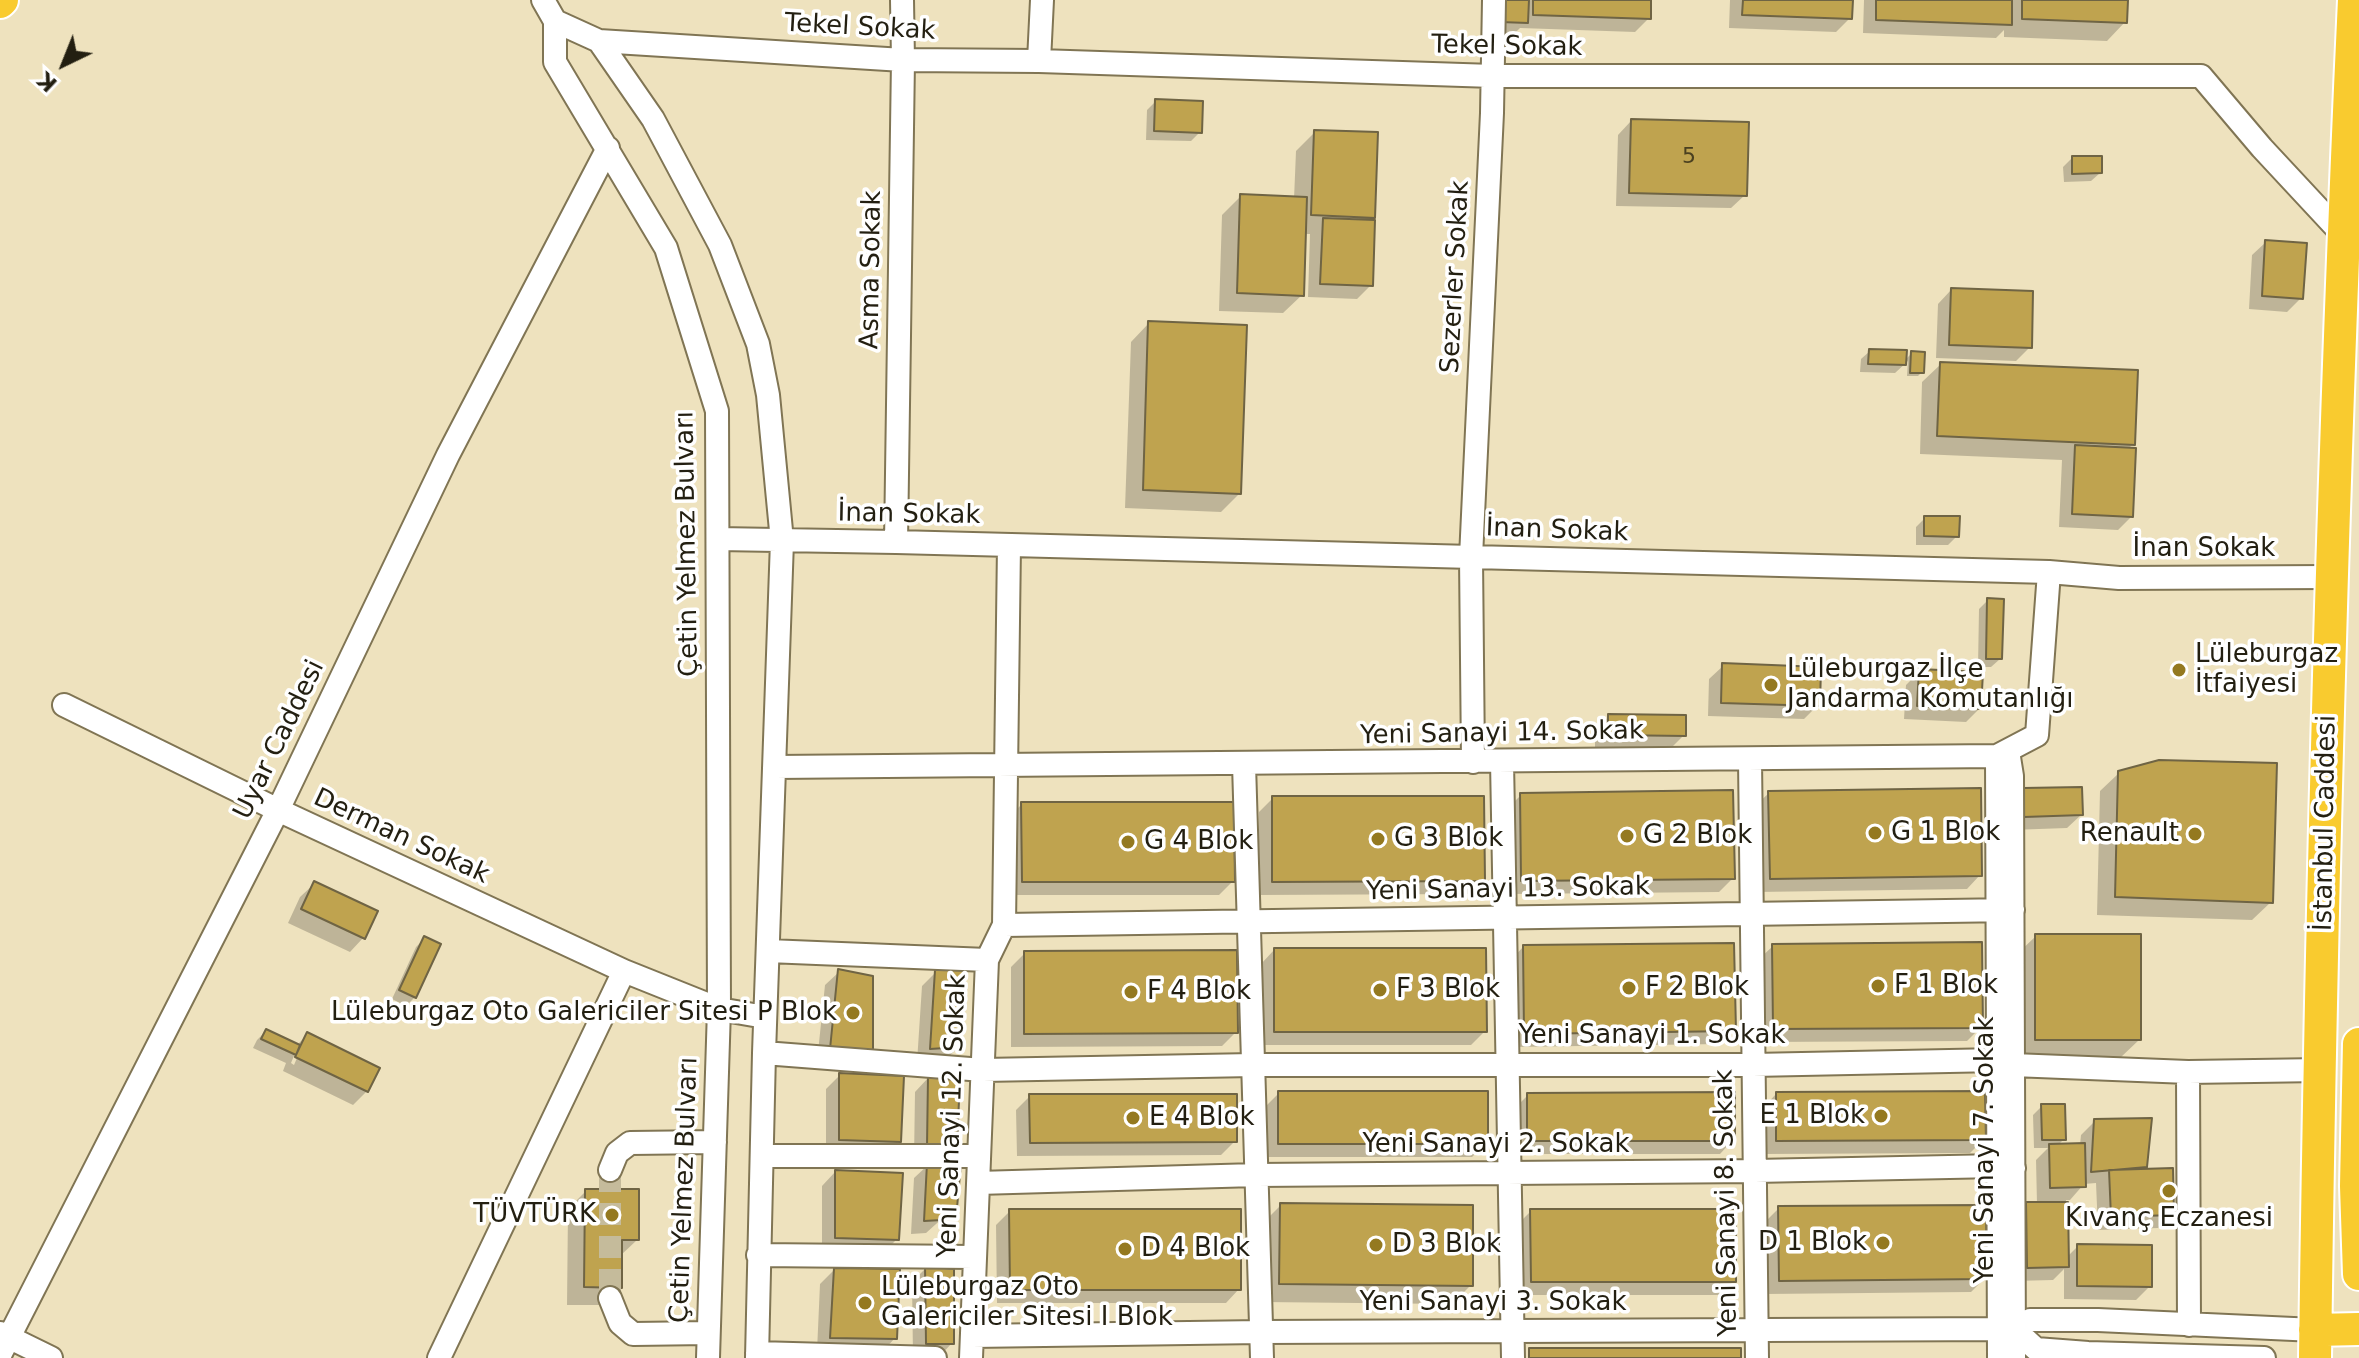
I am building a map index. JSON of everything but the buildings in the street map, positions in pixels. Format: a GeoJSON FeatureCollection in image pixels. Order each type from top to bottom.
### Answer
{"type":"FeatureCollection","features":[{"type":"Feature","properties":{"kind":"highway","name":"İstanbul Caddesi"},"geometry":{"type":"LineString","coordinates":[[2315,1344],[2331,577],[2354,0]]}},
{"type":"Feature","properties":{"kind":"highway"},"geometry":{"type":"LineString","coordinates":[[2359,1044],[2356,1198],[2359,1274]]}},
{"type":"Feature","properties":{"kind":"highway"},"geometry":{"type":"LineString","coordinates":[[2315,1344],[2359,1329]]}},
{"type":"Feature","properties":{"kind":"highway"},"geometry":{"type":"LineString","coordinates":[[2358,1358],[2359,1340]]}},
{"type":"Feature","properties":{"kind":"street"},"geometry":{"type":"LineString","coordinates":[[543,0],[555,21],[599,41],[653,119],[720,245],[758,344],[768,395],[782,541],[757,1355],[935,1358]]}},
{"type":"Feature","properties":{"kind":"street","name":"Asma Sokak"},"geometry":{"type":"LineString","coordinates":[[896,542],[902,0]]}},
{"type":"Feature","properties":{"kind":"street"},"geometry":{"type":"LineString","coordinates":[[1039,61],[1042,0]]}},
{"type":"Feature","properties":{"kind":"street","name":"Sezerler Sokak"},"geometry":{"type":"LineString","coordinates":[[1473,762],[1471,557],[1494,0]]}},
{"type":"Feature","properties":{"kind":"street","name":"Çetin Yelmez Bulvarı"},"geometry":{"type":"LineString","coordinates":[[555,21],[555,62],[666,248],[717,411],[719,1009],[708,1358]]}},
{"type":"Feature","properties":{"kind":"street","name":"Tekel Sokak"},"geometry":{"type":"LineString","coordinates":[[599,41],[903,60],[1039,61],[1493,76],[2201,76],[2262,148],[2343,235]]}},
{"type":"Feature","properties":{"kind":"street","name":"Uyar Caddesi"},"geometry":{"type":"LineString","coordinates":[[3,1342],[278,810],[448,455],[608,148]]}},
{"type":"Feature","properties":{"kind":"street","name":"İnan Sokak"},"geometry":{"type":"LineString","coordinates":[[718,539],[2049,572],[2119,578],[2331,577]]}},
{"type":"Feature","properties":{"kind":"street","name":"Yeni Sanayi 12. Sokak"},"geometry":{"type":"LineString","coordinates":[[972,1347],[987,960],[1004,925],[1009,545]]}},
{"type":"Feature","properties":{"kind":"street"},"geometry":{"type":"LineString","coordinates":[[2002,754],[2037,735],[2049,572]]}},
{"type":"Feature","properties":{"kind":"street","name":"Derman Sokak"},"geometry":{"type":"LineString","coordinates":[[64,705],[278,810],[624,971],[719,1009],[765,1017]]}},
{"type":"Feature","properties":{"kind":"street","name":"Yeni Sanayi 14. Sokak"},"geometry":{"type":"LineString","coordinates":[[775,767],[2002,754]]}},
{"type":"Feature","properties":{"kind":"street","name":"Yeni Sanayi 7. Sokak"},"geometry":{"type":"LineString","coordinates":[[1999,1358],[2006,1329],[2002,754]]}},
{"type":"Feature","properties":{"kind":"street","name":"Yeni Sanayi 8. Sokak"},"geometry":{"type":"LineString","coordinates":[[1750,759],[1757,1358]]}},
{"type":"Feature","properties":{"kind":"street"},"geometry":{"type":"LineString","coordinates":[[1502,761],[1513,1358]]}},
{"type":"Feature","properties":{"kind":"street"},"geometry":{"type":"LineString","coordinates":[[1244,764],[1262,1358]]}},
{"type":"Feature","properties":{"kind":"street","name":"Yeni Sanayi 13. Sokak"},"geometry":{"type":"LineString","coordinates":[[1004,925],[2005,910]]}},
{"type":"Feature","properties":{"kind":"street"},"geometry":{"type":"LineString","coordinates":[[768,951],[987,960]]}},
{"type":"Feature","properties":{"kind":"street"},"geometry":{"type":"LineString","coordinates":[[439,1358],[624,971]]}},
{"type":"Feature","properties":{"kind":"street","name":"Yeni Sanayi 1. Sokak"},"geometry":{"type":"LineString","coordinates":[[764,1053],[983,1070],[1253,1065],[2006,1062],[2188,1072],[2321,1070]]}},
{"type":"Feature","properties":{"kind":"street"},"geometry":{"type":"LineString","coordinates":[[2188,1072],[2189,1325]]}},
{"type":"Feature","properties":{"kind":"street"},"geometry":{"type":"LineString","coordinates":[[610,1170],[617,1153],[630,1143],[715,1142]]}},
{"type":"Feature","properties":{"kind":"street"},"geometry":{"type":"LineString","coordinates":[[763,1156],[979,1156]]}},
{"type":"Feature","properties":{"kind":"street","name":"Yeni Sanayi 2. Sokak"},"geometry":{"type":"LineString","coordinates":[[978,1183],[1256,1175],[2006,1167]]}},
{"type":"Feature","properties":{"kind":"street"},"geometry":{"type":"LineString","coordinates":[[758,1255],[974,1257]]}},
{"type":"Feature","properties":{"kind":"street"},"geometry":{"type":"LineString","coordinates":[[610,1298],[620,1323],[633,1334],[708,1333]]}},
{"type":"Feature","properties":{"kind":"street","name":"Yeni Sanayi 3. Sokak"},"geometry":{"type":"LineString","coordinates":[[972,1347],[1261,1332],[2006,1329],[2030,1320],[2189,1325],[2315,1344]]}},
{"type":"Feature","properties":{"kind":"street"},"geometry":{"type":"LineString","coordinates":[[2006,1329],[2036,1349],[2261,1358]]}},
{"type":"Feature","properties":{"kind":"street","name":"Yeni Sanayi 7. Sokak"},"geometry":{"type":"LineString","coordinates":[[2006,1329],[2014,1358]]}},
{"type":"Feature","properties":{"kind":"street"},"geometry":{"type":"LineString","coordinates":[[3,1342],[51,1358]]}},
{"type":"Feature","properties":{"kind":"tunnel"},"geometry":{"type":"LineString","coordinates":[[610,1170],[610,1298]]}},
{"type":"Feature","properties":{"kind":"place","name":"Lüleburgaz İtfaiyesi"},"geometry":{"type":"Point","coordinates":[2179,670]}},
{"type":"Feature","properties":{"kind":"place","name":"Lüleburgaz İlçe Jandarma Komutanlığı"},"geometry":{"type":"Point","coordinates":[1771,685]}},
{"type":"Feature","properties":{"kind":"place","name":"G 1 Blok"},"geometry":{"type":"Point","coordinates":[1875,833]}},
{"type":"Feature","properties":{"kind":"place","name":"Renault"},"geometry":{"type":"Point","coordinates":[2195,834]}},
{"type":"Feature","properties":{"kind":"place","name":"G 2 Blok"},"geometry":{"type":"Point","coordinates":[1627,836]}},
{"type":"Feature","properties":{"kind":"place","name":"G 3 Blok"},"geometry":{"type":"Point","coordinates":[1378,839]}},
{"type":"Feature","properties":{"kind":"place","name":"G 4 Blok"},"geometry":{"type":"Point","coordinates":[1128,842]}},
{"type":"Feature","properties":{"kind":"place","name":"F 1 Blok"},"geometry":{"type":"Point","coordinates":[1878,986]}},
{"type":"Feature","properties":{"kind":"place","name":"F 2 Blok"},"geometry":{"type":"Point","coordinates":[1629,988]}},
{"type":"Feature","properties":{"kind":"place","name":"F 3 Blok"},"geometry":{"type":"Point","coordinates":[1380,990]}},
{"type":"Feature","properties":{"kind":"place","name":"F 4 Blok"},"geometry":{"type":"Point","coordinates":[1131,992]}},
{"type":"Feature","properties":{"kind":"place","name":"Lüleburgaz Oto Galericiler Sitesi P Blok"},"geometry":{"type":"Point","coordinates":[853,1013]}},
{"type":"Feature","properties":{"kind":"place","name":"E 1 Blok"},"geometry":{"type":"Point","coordinates":[1881,1116]}},
{"type":"Feature","properties":{"kind":"place","name":"E 4 Blok"},"geometry":{"type":"Point","coordinates":[1133,1118]}},
{"type":"Feature","properties":{"kind":"place","name":"Kıvanç Eczanesi"},"geometry":{"type":"Point","coordinates":[2169,1191]}},
{"type":"Feature","properties":{"kind":"place","name":"TÜVTÜRK"},"geometry":{"type":"Point","coordinates":[612,1215]}},
{"type":"Feature","properties":{"kind":"place","name":"D 1 Blok"},"geometry":{"type":"Point","coordinates":[1883,1243]}},
{"type":"Feature","properties":{"kind":"place","name":"D 3 Blok"},"geometry":{"type":"Point","coordinates":[1376,1245]}},
{"type":"Feature","properties":{"kind":"place","name":"D 4 Blok"},"geometry":{"type":"Point","coordinates":[1125,1249]}},
{"type":"Feature","properties":{"kind":"place","name":"Lüleburgaz Oto Galericiler Sitesi I Blok"},"geometry":{"type":"Point","coordinates":[865,1303]}}]}
